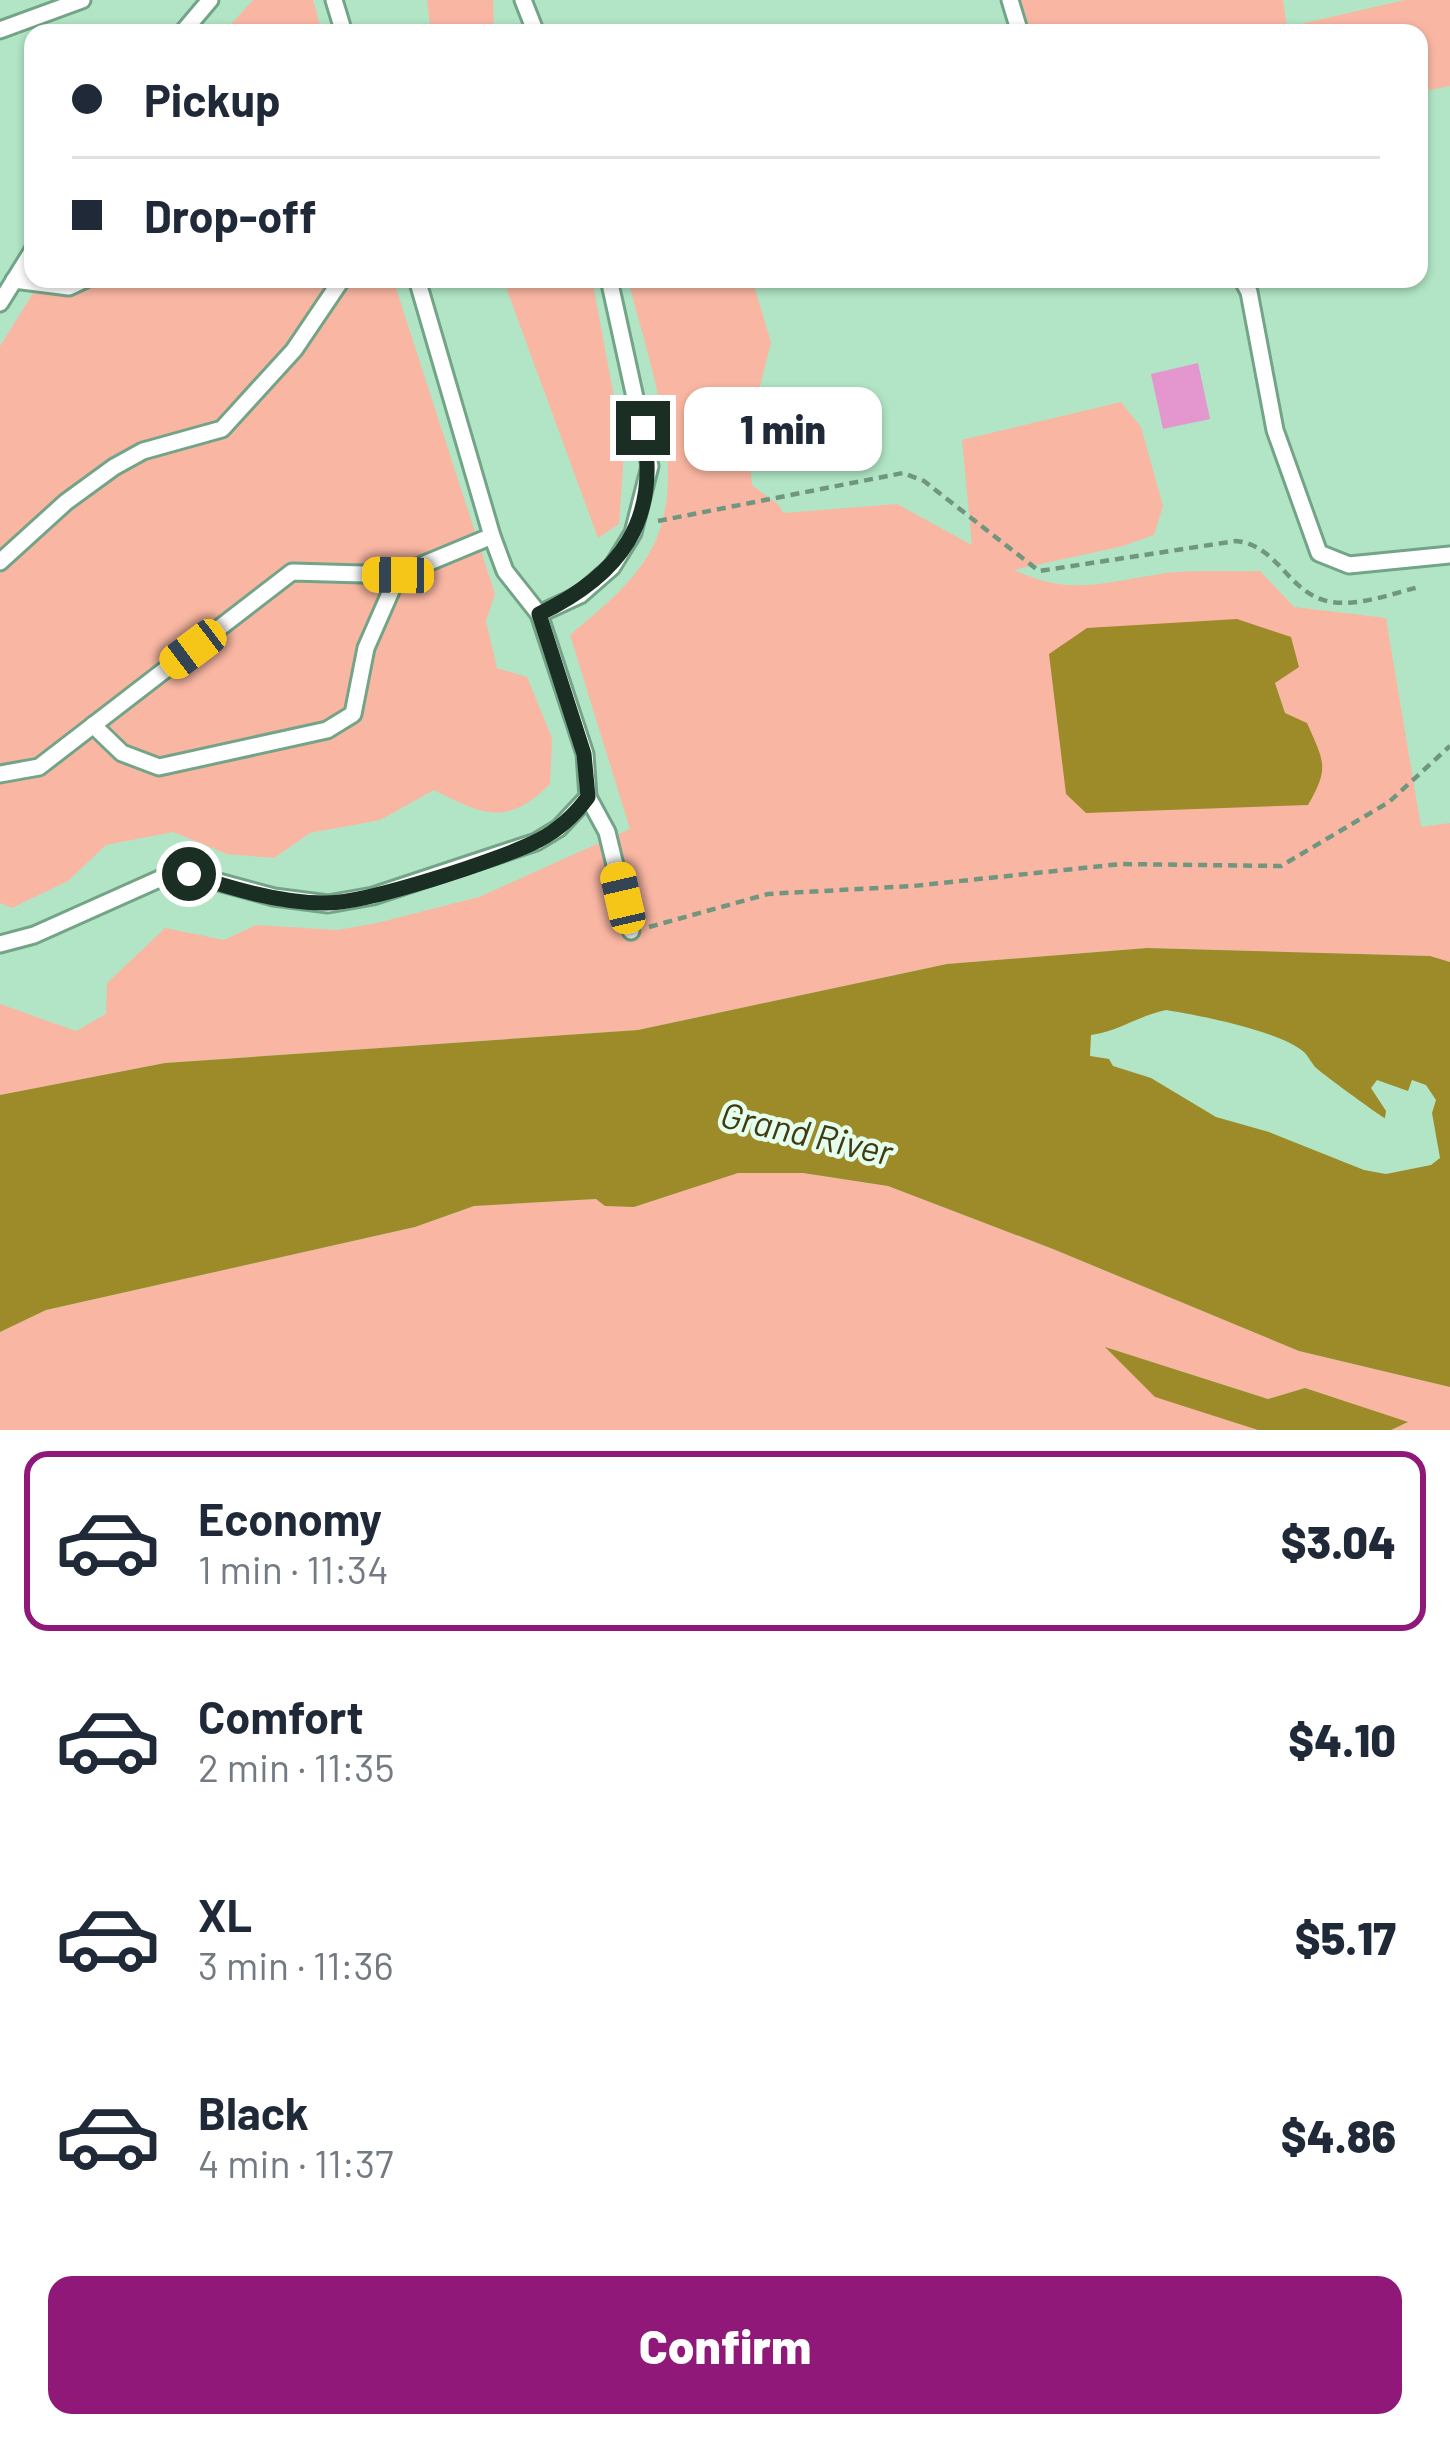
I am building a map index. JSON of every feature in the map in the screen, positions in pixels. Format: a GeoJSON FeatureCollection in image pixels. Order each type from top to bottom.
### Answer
{"type":"FeatureCollection","features":[{"type":"Feature","properties":{"kind":"lane"},"geometry":{"type":"LineString","coordinates":[[0,30],[82,0]]}},
{"type":"Feature","properties":{"kind":"lane"},"geometry":{"type":"LineString","coordinates":[[190,24],[210,0]]}},
{"type":"Feature","properties":{"kind":"lane"},"geometry":{"type":"LineString","coordinates":[[0,303],[24,264]]}},
{"type":"Feature","properties":{"kind":"lane"},"geometry":{"type":"LineString","coordinates":[[14,280],[24,281]]}},
{"type":"Feature","properties":{"kind":"lane"},"geometry":{"type":"LineString","coordinates":[[0,562],[66,502],[114,467],[143,451],[221,429],[294,350],[336,288]]}},
{"type":"Feature","properties":{"kind":"lane"},"geometry":{"type":"LineString","coordinates":[[420,288],[492,536],[505,571],[539,614],[584,754],[588,797],[607,832],[631,932]]}},
{"type":"Feature","properties":{"kind":"lane"},"geometry":{"type":"LineString","coordinates":[[539,614],[580,595],[612,568],[635,526],[650,466],[611,288]]}},
{"type":"Feature","properties":{"kind":"lane"},"geometry":{"type":"LineString","coordinates":[[1247,288],[1275,430],[1319,553],[1349,565],[1450,555]]}},
{"type":"Feature","properties":{"kind":"lane"},"geometry":{"type":"LineString","coordinates":[[0,774],[39,767],[292,572],[398,575],[492,536]]}},
{"type":"Feature","properties":{"kind":"lane"},"geometry":{"type":"LineString","coordinates":[[93,725],[122,753],[158,767],[327,730],[353,714],[365,649],[398,575]]}},
{"type":"Feature","properties":{"kind":"lane"},"geometry":{"type":"LineString","coordinates":[[0,944],[34,935],[166,876],[189,874],[274,897],[328,904],[373,896],[536,842],[559,828],[588,797]]}},
{"type":"Feature","properties":{"kind":"path"},"geometry":{"type":"LineString","coordinates":[[635,526],[903,473],[924,482],[1039,571],[1236,541],[1260,545],[1302,590],[1330,602],[1366,600],[1419,587]]}},
{"type":"Feature","properties":{"kind":"path"},"geometry":{"type":"LineString","coordinates":[[631,932],[768,893],[913,886],[1121,864],[1281,866],[1389,802],[1450,746]]}},
{"type":"Feature","properties":{"kind":"shaded area"},"geometry":{"type":"Polygon","coordinates":[[[253,0],[313,0],[320,24],[231,24],[253,0]]]}},
{"type":"Feature","properties":{"kind":"shaded area"},"geometry":{"type":"Polygon","coordinates":[[[427,0],[493,0],[494,24],[430,24],[427,0]]]}},
{"type":"Feature","properties":{"kind":"shaded area"},"geometry":{"type":"Polygon","coordinates":[[[1021,0],[1283,0],[1287,24],[1028,24],[1021,0]]]}},
{"type":"Feature","properties":{"kind":"shaded area"},"geometry":{"type":"Polygon","coordinates":[[[1405,0],[1450,0],[1450,86],[1428,90],[1428,24],[1300,24],[1405,0]]]}},
{"type":"Feature","properties":{"kind":"shaded area"},"geometry":{"type":"Polygon","coordinates":[[[36,288],[396,288],[495,594],[486,621],[497,668],[527,677],[552,738],[550,784],[521,807],[494,812],[467,806],[434,790],[380,820],[310,833],[274,858],[227,854],[173,832],[106,845],[68,881],[12,908],[0,903],[0,346],[36,288]]]}},
{"type":"Feature","properties":{"kind":"shaded area"},"geometry":{"type":"Polygon","coordinates":[[[506,288],[594,288],[624,451],[619,524],[598,538],[506,288]]]}},
{"type":"Feature","properties":{"kind":"shaded area"},"geometry":{"type":"Polygon","coordinates":[[[630,288],[755,288],[771,342],[747,439],[752,485],[783,513],[897,504],[972,545],[962,440],[1121,402],[1141,427],[1163,506],[1154,535],[1014,570],[1068,585],[1180,572],[1260,571],[1294,607],[1386,618],[1421,827],[1450,823],[1450,962],[1430,956],[1147,948],[947,964],[638,1030],[165,1063],[0,1095],[0,1004],[76,1031],[106,1014],[107,983],[165,928],[224,940],[256,925],[337,930],[377,923],[479,897],[630,829],[570,635],[636,573],[663,518],[667,451],[630,288]],[[1049,655],[1285,713],[1275,682],[1049,655]]]}},
{"type":"Feature","properties":{"kind":"shaded area"},"geometry":{"type":"Polygon","coordinates":[[[737,1173],[803,1173],[888,1186],[1299,1351],[1450,1387],[1450,1430],[1391,1430],[1406,1423],[1305,1388],[1268,1399],[1108,1348],[1156,1397],[1258,1430],[0,1430],[0,1332],[46,1310],[415,1227],[474,1206],[596,1199],[634,1207],[737,1173]]]}},
{"type":"Feature","properties":{"kind":"water"},"geometry":{"type":"Polygon","coordinates":[[[1237,619],[1291,637],[1299,667],[1275,683],[1285,713],[1307,723],[1321,756],[1320,782],[1308,805],[1086,813],[1066,794],[1049,654],[1087,628],[1237,619]]]}},
{"type":"Feature","properties":{"kind":"water","name":"Grand River"},"geometry":{"type":"Polygon","coordinates":[[[1147,948],[1430,956],[1450,962],[1450,1387],[1299,1351],[888,1186],[803,1173],[738,1173],[634,1207],[605,1206],[596,1199],[474,1206],[415,1227],[46,1310],[0,1332],[0,1095],[165,1063],[638,1030],[947,964],[1147,948]],[[1166,1010],[1091,1035],[1090,1056],[1109,1059],[1113,1066],[1151,1078],[1216,1117],[1269,1132],[1364,1170],[1386,1174],[1431,1165],[1440,1158],[1432,1113],[1436,1100],[1426,1085],[1412,1080],[1408,1091],[1377,1080],[1371,1088],[1386,1111],[1385,1118],[1319,1071],[1292,1044],[1238,1025],[1166,1010]]]}},
{"type":"Feature","properties":{"kind":"water"},"geometry":{"type":"Polygon","coordinates":[[[1105,1347],[1268,1399],[1305,1388],[1408,1422],[1391,1430],[1258,1430],[1155,1397],[1105,1347]]]}},
{"type":"Feature","properties":{"kind":"building"},"geometry":{"type":"Polygon","coordinates":[[[1198,363],[1210,419],[1163,429],[1151,374],[1198,363]]]}},
{"type":"Feature","properties":{"kind":"route"},"geometry":{"type":"LineString","coordinates":[[189,874],[274,897],[328,904],[373,896],[514,851],[559,828],[576,813],[588,797],[584,754],[539,614],[580,595],[612,568],[633,533],[650,466],[643,428]]}}]}
